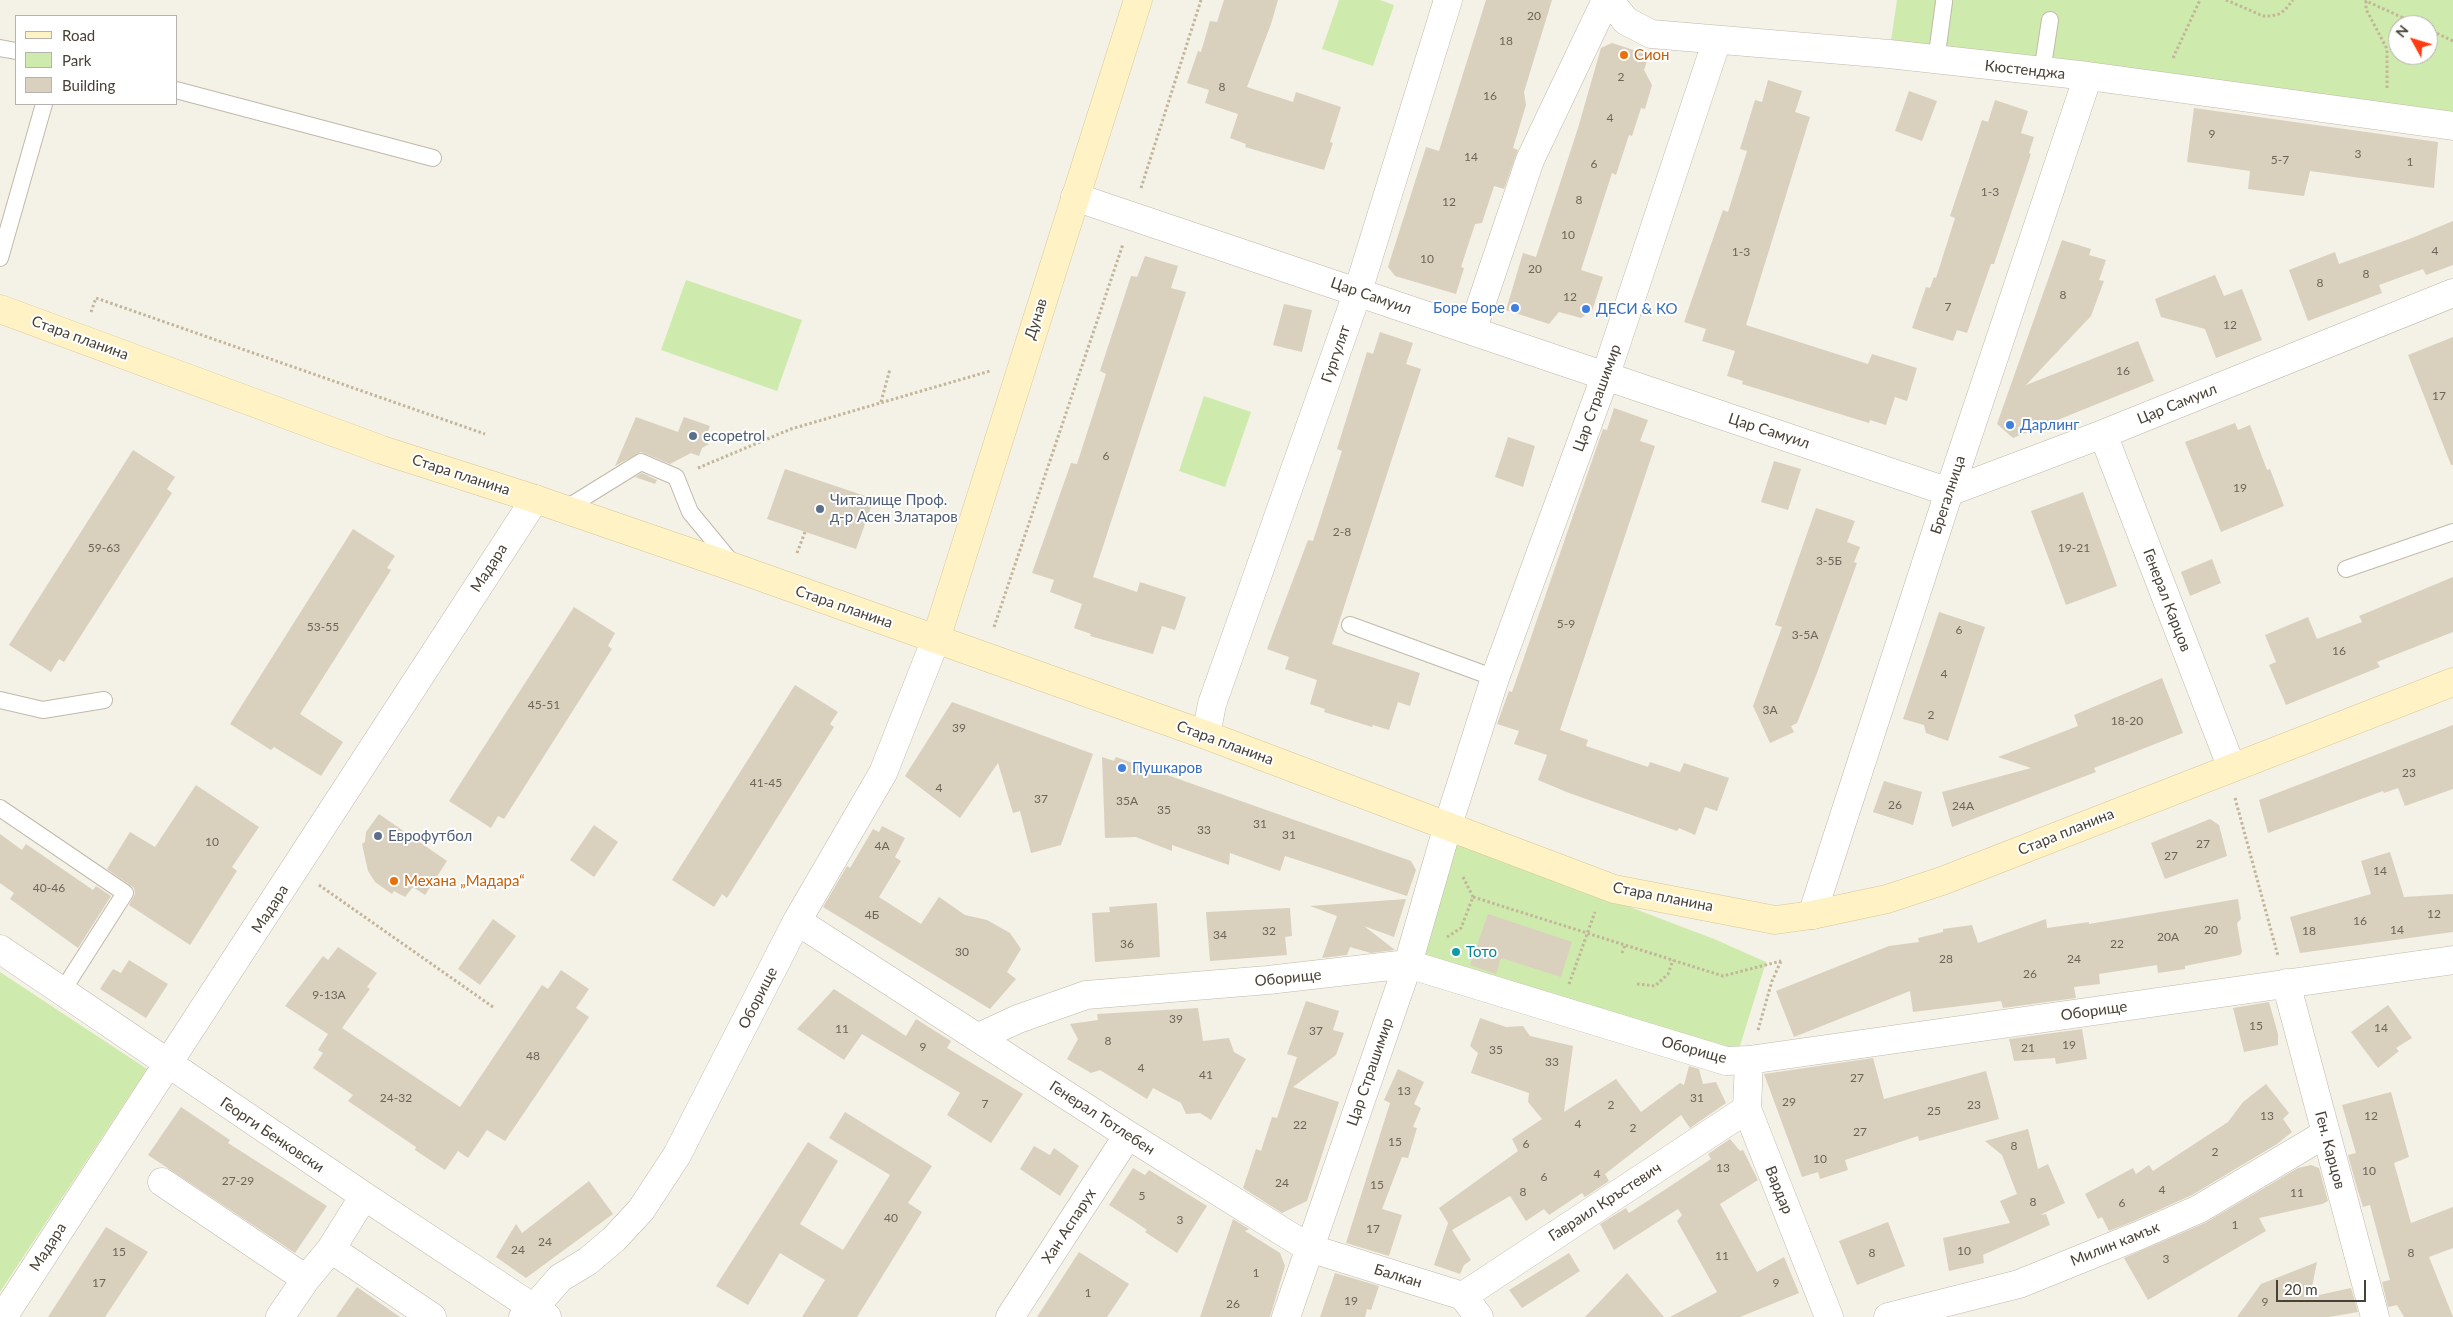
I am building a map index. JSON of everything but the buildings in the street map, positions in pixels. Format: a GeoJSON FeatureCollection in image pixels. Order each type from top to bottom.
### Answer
{"type":"FeatureCollection","features":[{"type":"Feature","properties":{"kind":"main road","name":"Дунав"},"geometry":{"type":"LineString","coordinates":[[936,639],[1138,0]]}},
{"type":"Feature","properties":{"kind":"main road","name":"Стара планина"},"geometry":{"type":"LineString","coordinates":[[0,309],[382,450],[534,498],[1206,735],[1614,889],[1775,920],[1812,915],[1887,899],[1942,881],[2231,766],[2453,682]]}},
{"type":"Feature","properties":{"kind":"street","name":"Гургулят"},"geometry":{"type":"LineString","coordinates":[[1206,735],[1212,704],[1358,291],[1448,0]]}},
{"type":"Feature","properties":{"kind":"street","name":"Кюстенджа"},"geometry":{"type":"LineString","coordinates":[[1608,0],[1626,21],[1645,32],[1717,40],[1889,54],[1936,61],[2088,76],[2453,126]]}},
{"type":"Feature","properties":{"kind":"street"},"geometry":{"type":"LineString","coordinates":[[1472,331],[1530,160],[1608,0]]}},
{"type":"Feature","properties":{"kind":"street","name":"Цар Страшимир"},"geometry":{"type":"LineString","coordinates":[[1286,1317],[1409,959],[1448,825],[1495,678],[1605,377],[1717,40]]}},
{"type":"Feature","properties":{"kind":"street","name":"Брегалница"},"geometry":{"type":"LineString","coordinates":[[1812,915],[1949,492],[2088,76]]}},
{"type":"Feature","properties":{"kind":"street","name":"Цар Самуил"},"geometry":{"type":"LineString","coordinates":[[1075,196],[1949,492],[2103,434],[2453,293]]}},
{"type":"Feature","properties":{"kind":"street","name":"Генерал Карцов"},"geometry":{"type":"LineString","coordinates":[[2103,434],[2231,766]]}},
{"type":"Feature","properties":{"kind":"street","name":"Мадара"},"geometry":{"type":"LineString","coordinates":[[2,1317],[296,869],[534,498]]}},
{"type":"Feature","properties":{"kind":"street","name":"Оборище"},"geometry":{"type":"LineString","coordinates":[[535,1314],[560,1278],[588,1260],[614,1239],[641,1210],[677,1155],[797,921],[883,773],[936,639]]}},
{"type":"Feature","properties":{"kind":"street","name":"Генерал Тотлебен"},"geometry":{"type":"LineString","coordinates":[[797,921],[1128,1135],[1309,1248]]}},
{"type":"Feature","properties":{"kind":"street","name":"Георги Бенковски"},"geometry":{"type":"LineString","coordinates":[[0,948],[535,1314]]}},
{"type":"Feature","properties":{"kind":"street","name":"Оборище"},"geometry":{"type":"LineString","coordinates":[[979,1037],[1018,1019],[1086,995],[1268,980],[1409,959],[1726,1061],[1749,1060],[2453,960]]}},
{"type":"Feature","properties":{"kind":"street","name":"Ген. Карцов"},"geometry":{"type":"LineString","coordinates":[[2286,983],[2375,1317]]}},
{"type":"Feature","properties":{"kind":"street","name":"Вардар"},"geometry":{"type":"LineString","coordinates":[[1749,1060],[1747,1109],[1830,1317]]}},
{"type":"Feature","properties":{"kind":"street","name":"Гавраил Кръстевич"},"geometry":{"type":"LineString","coordinates":[[1471,1307],[1747,1109]]}},
{"type":"Feature","properties":{"kind":"street","name":"Милин камък"},"geometry":{"type":"LineString","coordinates":[[1888,1317],[2019,1284],[2140,1234],[2199,1209],[2326,1134]]}},
{"type":"Feature","properties":{"kind":"street","name":"Хан Аспарух"},"geometry":{"type":"LineString","coordinates":[[1010,1317],[1128,1135]]}},
{"type":"Feature","properties":{"kind":"street"},"geometry":{"type":"LineString","coordinates":[[162,1182],[306,1279]]}},
{"type":"Feature","properties":{"kind":"street"},"geometry":{"type":"LineString","coordinates":[[280,1317],[306,1279],[332,1249],[364,1196]]}},
{"type":"Feature","properties":{"kind":"street","name":"Балкан"},"geometry":{"type":"LineString","coordinates":[[1309,1248],[1471,1307]]}},
{"type":"Feature","properties":{"kind":"street"},"geometry":{"type":"LineString","coordinates":[[332,1249],[432,1317]]}},
{"type":"Feature","properties":{"kind":"lane"},"geometry":{"type":"LineString","coordinates":[[1936,61],[1944,2]]}},
{"type":"Feature","properties":{"kind":"lane"},"geometry":{"type":"LineString","coordinates":[[2042,72],[2050,20]]}},
{"type":"Feature","properties":{"kind":"lane"},"geometry":{"type":"LineString","coordinates":[[0,48],[15,51]]}},
{"type":"Feature","properties":{"kind":"lane"},"geometry":{"type":"LineString","coordinates":[[178,91],[433,158]]}},
{"type":"Feature","properties":{"kind":"lane"},"geometry":{"type":"LineString","coordinates":[[0,258],[44,105]]}},
{"type":"Feature","properties":{"kind":"lane"},"geometry":{"type":"LineString","coordinates":[[565,509],[641,462],[676,478],[690,512],[736,568]]}},
{"type":"Feature","properties":{"kind":"lane"},"geometry":{"type":"LineString","coordinates":[[2346,569],[2453,532]]}},
{"type":"Feature","properties":{"kind":"lane"},"geometry":{"type":"LineString","coordinates":[[1350,626],[1495,678]]}},
{"type":"Feature","properties":{"kind":"lane"},"geometry":{"type":"LineString","coordinates":[[0,700],[43,710],[104,700]]}},
{"type":"Feature","properties":{"kind":"lane"},"geometry":{"type":"LineString","coordinates":[[0,808],[125,893],[63,990]]}},
{"type":"Feature","properties":{"kind":"path"},"geometry":{"type":"LineString","coordinates":[[994,627],[1133,216],[1200,0]]}},
{"type":"Feature","properties":{"kind":"path"},"geometry":{"type":"LineString","coordinates":[[2160,86],[2200,0]]}},
{"type":"Feature","properties":{"kind":"path"},"geometry":{"type":"LineString","coordinates":[[2226,0],[2263,16],[2279,14],[2293,0]]}},
{"type":"Feature","properties":{"kind":"path"},"geometry":{"type":"LineString","coordinates":[[2365,0],[2397,15]]}},
{"type":"Feature","properties":{"kind":"path"},"geometry":{"type":"LineString","coordinates":[[2365,0],[2366,9],[2387,49],[2389,78],[2383,117]]}},
{"type":"Feature","properties":{"kind":"path"},"geometry":{"type":"LineString","coordinates":[[2438,34],[2453,41]]}},
{"type":"Feature","properties":{"kind":"path"},"geometry":{"type":"LineString","coordinates":[[91,314],[96,298],[485,434]]}},
{"type":"Feature","properties":{"kind":"path"},"geometry":{"type":"LineString","coordinates":[[881,403],[890,369]]}},
{"type":"Feature","properties":{"kind":"path"},"geometry":{"type":"LineString","coordinates":[[676,478],[791,429],[993,370]]}},
{"type":"Feature","properties":{"kind":"path"},"geometry":{"type":"LineString","coordinates":[[796,553],[805,532]]}},
{"type":"Feature","properties":{"kind":"path"},"geometry":{"type":"LineString","coordinates":[[2235,797],[2286,983]]}},
{"type":"Feature","properties":{"kind":"path"},"geometry":{"type":"LineString","coordinates":[[296,869],[493,1007]]}},
{"type":"Feature","properties":{"kind":"path"},"geometry":{"type":"LineString","coordinates":[[1409,959],[1436,945],[1461,928],[1473,897],[1723,976],[1781,962],[1772,981],[1749,1060]]}},
{"type":"Feature","properties":{"kind":"path"},"geometry":{"type":"LineString","coordinates":[[1566,992],[1587,933]]}},
{"type":"Feature","properties":{"kind":"path"},"geometry":{"type":"LineString","coordinates":[[1622,953],[1625,945]]}},
{"type":"Feature","properties":{"kind":"path"},"geometry":{"type":"LineString","coordinates":[[1637,984],[1655,986],[1668,974],[1673,960]]}},
{"type":"Feature","properties":{"kind":"green space"},"geometry":{"type":"Polygon","coordinates":[[[1339,0],[1380,0],[1394,5],[1373,66],[1322,49],[1339,0]]]}},
{"type":"Feature","properties":{"kind":"green space"},"geometry":{"type":"Polygon","coordinates":[[[1897,0],[2453,0],[2453,126],[1889,54],[1897,0]]]}},
{"type":"Feature","properties":{"kind":"green space"},"geometry":{"type":"Polygon","coordinates":[[[686,280],[802,320],[777,391],[661,350],[686,280]]]}},
{"type":"Feature","properties":{"kind":"green space"},"geometry":{"type":"Polygon","coordinates":[[[1204,396],[1251,412],[1225,487],[1179,471],[1204,396]]]}},
{"type":"Feature","properties":{"kind":"green space"},"geometry":{"type":"Polygon","coordinates":[[[1454,840],[1714,939],[1766,962],[1739,1049],[1687,1040],[1420,955],[1454,840]]]}},
{"type":"Feature","properties":{"kind":"green space"},"geometry":{"type":"Polygon","coordinates":[[[0,972],[147,1069],[0,1292],[0,972]]]}},
{"type":"Feature","properties":{"kind":"place","name":"Сион"},"geometry":{"type":"Point","coordinates":[1624,55]}},
{"type":"Feature","properties":{"kind":"place","name":"Боре Боре"},"geometry":{"type":"Point","coordinates":[1515,308]}},
{"type":"Feature","properties":{"kind":"place","name":"ДЕСИ & КО"},"geometry":{"type":"Point","coordinates":[1586,309]}},
{"type":"Feature","properties":{"kind":"place","name":"Дарлинг"},"geometry":{"type":"Point","coordinates":[2010,425]}},
{"type":"Feature","properties":{"kind":"place","name":"ecopetrol"},"geometry":{"type":"Point","coordinates":[693,436]}},
{"type":"Feature","properties":{"kind":"place","name":"Читалище Проф. д-р Асен Златаров"},"geometry":{"type":"Point","coordinates":[820,509]}},
{"type":"Feature","properties":{"kind":"place","name":"Пушкаров"},"geometry":{"type":"Point","coordinates":[1122,768]}},
{"type":"Feature","properties":{"kind":"place","name":"Еврофутбол"},"geometry":{"type":"Point","coordinates":[378,836]}},
{"type":"Feature","properties":{"kind":"place","name":"Механа „Мадара“"},"geometry":{"type":"Point","coordinates":[394,881]}},
{"type":"Feature","properties":{"kind":"place","name":"Тото"},"geometry":{"type":"Point","coordinates":[1456,952]}}]}
